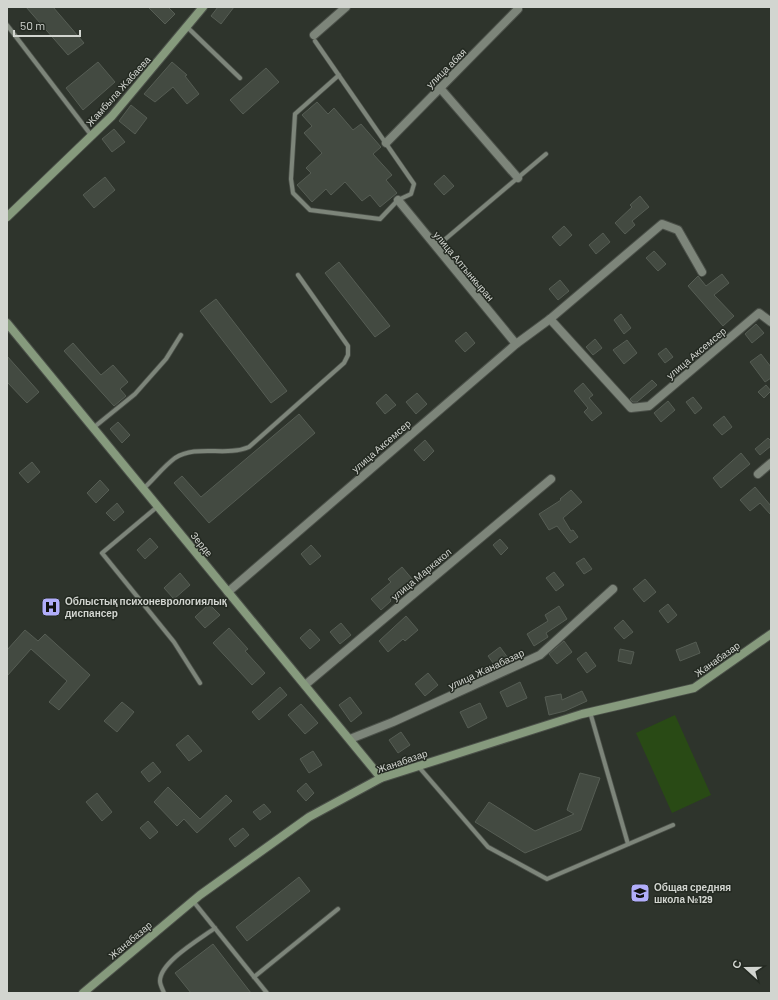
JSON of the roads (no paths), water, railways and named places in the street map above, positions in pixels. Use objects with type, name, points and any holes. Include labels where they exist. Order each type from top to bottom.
[{"type":"street","name":"Жамбыла Жабаева","points":[[7,216],[112,116],[203,7]]},
{"type":"street","points":[[315,38],[346,7]]},
{"type":"street","name":"улица абая","points":[[386,143],[518,8]]},
{"type":"street","points":[[440,88],[518,178]]},
{"type":"street","name":"улица Алтынкыран","points":[[398,200],[516,344]]},
{"type":"street","name":"улица Аксемсер","points":[[228,592],[516,344],[550,319],[662,224],[678,230],[702,272]]},
{"type":"street","name":"улица Аксемсер","points":[[550,319],[631,408],[649,406],[759,313],[771,322]]},
{"type":"street","name":"Зерде","points":[[7,323],[381,778]]},
{"type":"street","points":[[758,474],[771,463]]},
{"type":"street","name":"улица Маркакол","points":[[305,685],[550,479]]},
{"type":"street","name":"улица Жанабазар","points":[[350,739],[393,722],[540,655],[613,589]]},
{"type":"street","name":"Жанабазар","points":[[83,993],[193,901],[309,817],[381,778],[590,712],[694,688],[771,634]]},
{"type":"lane","points":[[7,25],[92,136]]},
{"type":"lane","points":[[187,28],[240,78]]},
{"type":"lane","points":[[315,38],[414,184],[411,194],[398,200],[380,219],[310,210],[293,193],[291,178],[295,114],[339,75]]},
{"type":"lane","points":[[436,247],[546,154]]},
{"type":"lane","points":[[143,489],[176,458],[189,454],[241,451],[249,447],[344,363],[348,355],[348,346],[298,275]]},
{"type":"lane","points":[[93,428],[135,394],[166,359],[181,335]]},
{"type":"lane","points":[[158,506],[102,553],[174,642],[200,683]]},
{"type":"lane","points":[[590,712],[628,844]]},
{"type":"lane","points":[[418,766],[488,847],[547,879],[673,825]]},
{"type":"lane","points":[[193,901],[267,993]]},
{"type":"lane","points":[[254,977],[338,909]]},
{"type":"lane","points":[[164,993],[160,981],[163,971],[169,962],[215,928]]},
{"type":"place","name":"Облыстық психоневрологиялық диспансер","points":[[51,607]]},
{"type":"place","name":"Общая средняя школа №129","points":[[640,893]]}]
